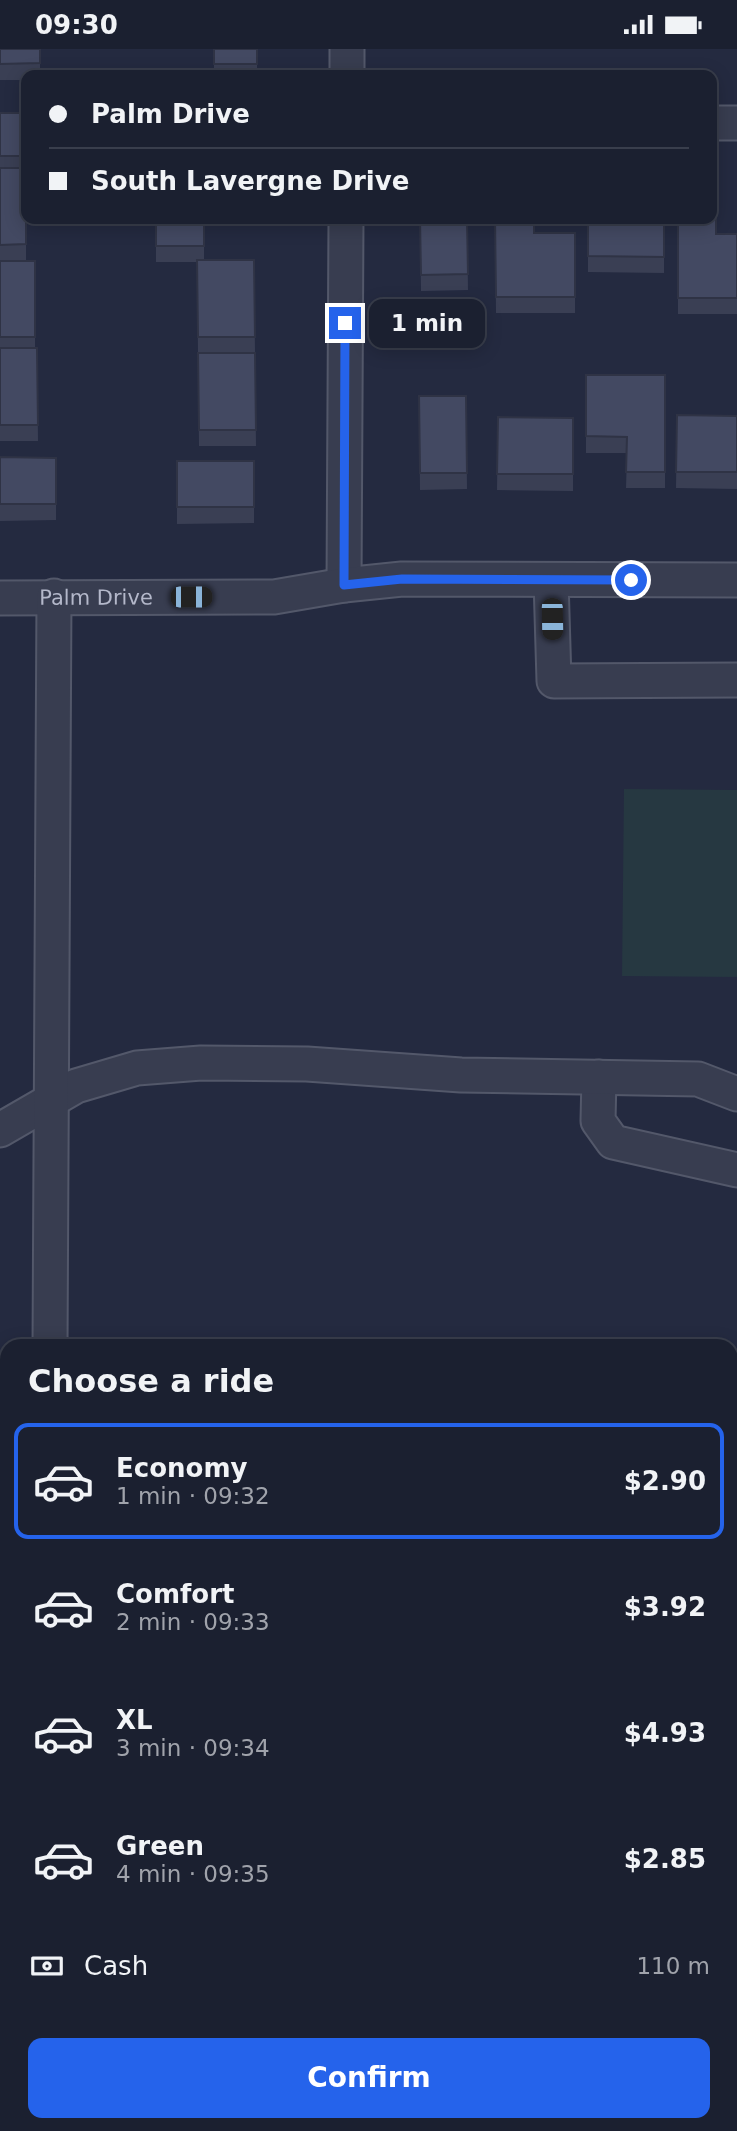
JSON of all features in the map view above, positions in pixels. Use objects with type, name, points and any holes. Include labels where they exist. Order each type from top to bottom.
[{"type":"street","points":[[347,49],[347,70]]},
{"type":"street","points":[[717,123],[737,123]]},
{"type":"street","points":[[344,585],[346,224]]},
{"type":"street","name":"Palm Drive","points":[[0,598],[274,597],[344,585],[402,579],[737,580]]},
{"type":"street","points":[[551,580],[554,681],[737,680]]},
{"type":"street","points":[[50,1339],[54,596]]},
{"type":"street","points":[[0,1130],[76,1086],[137,1068],[201,1063],[307,1064],[460,1075],[698,1079],[737,1094]]},
{"type":"street","points":[[599,1076],[598,1121],[613,1142],[737,1170]]},
{"type":"shaded area","points":[[624,789],[737,790],[737,977],[622,976]]},
{"type":"building","points":[[0,49],[40,49],[40,63],[0,64]]},
{"type":"building","points":[[214,49],[257,49],[257,64],[214,64]]},
{"type":"building","points":[[0,113],[21,113],[21,156],[0,156]]},
{"type":"building","points":[[0,168],[21,168],[21,224],[26,224],[26,244],[0,245]]},
{"type":"building","points":[[156,224],[204,224],[204,246],[156,246]]},
{"type":"building","points":[[420,224],[467,224],[468,274],[421,275]]},
{"type":"building","points":[[495,224],[534,224],[534,233],[575,233],[575,297],[496,297]]},
{"type":"building","points":[[588,224],[664,224],[664,257],[588,256]]},
{"type":"building","points":[[678,224],[716,224],[716,234],[737,234],[737,298],[678,298]]},
{"type":"building","points":[[197,260],[254,260],[255,337],[198,337]]},
{"type":"building","points":[[0,261],[35,261],[35,337],[0,337]]},
{"type":"building","points":[[0,348],[37,348],[38,425],[0,425]]},
{"type":"building","points":[[198,353],[255,353],[256,430],[199,430]]},
{"type":"building","points":[[586,375],[665,375],[665,472],[626,472],[627,437],[586,436]]},
{"type":"building","points":[[419,396],[466,396],[467,473],[420,473]]},
{"type":"building","points":[[677,415],[737,416],[737,472],[676,472]]},
{"type":"building","points":[[498,417],[573,418],[573,474],[497,474]]},
{"type":"building","points":[[0,457],[56,458],[56,504],[0,504]]},
{"type":"building","points":[[177,461],[254,461],[254,507],[177,507]]},
{"type":"route","points":[[345,323],[344,585],[402,579],[631,580]]}]
